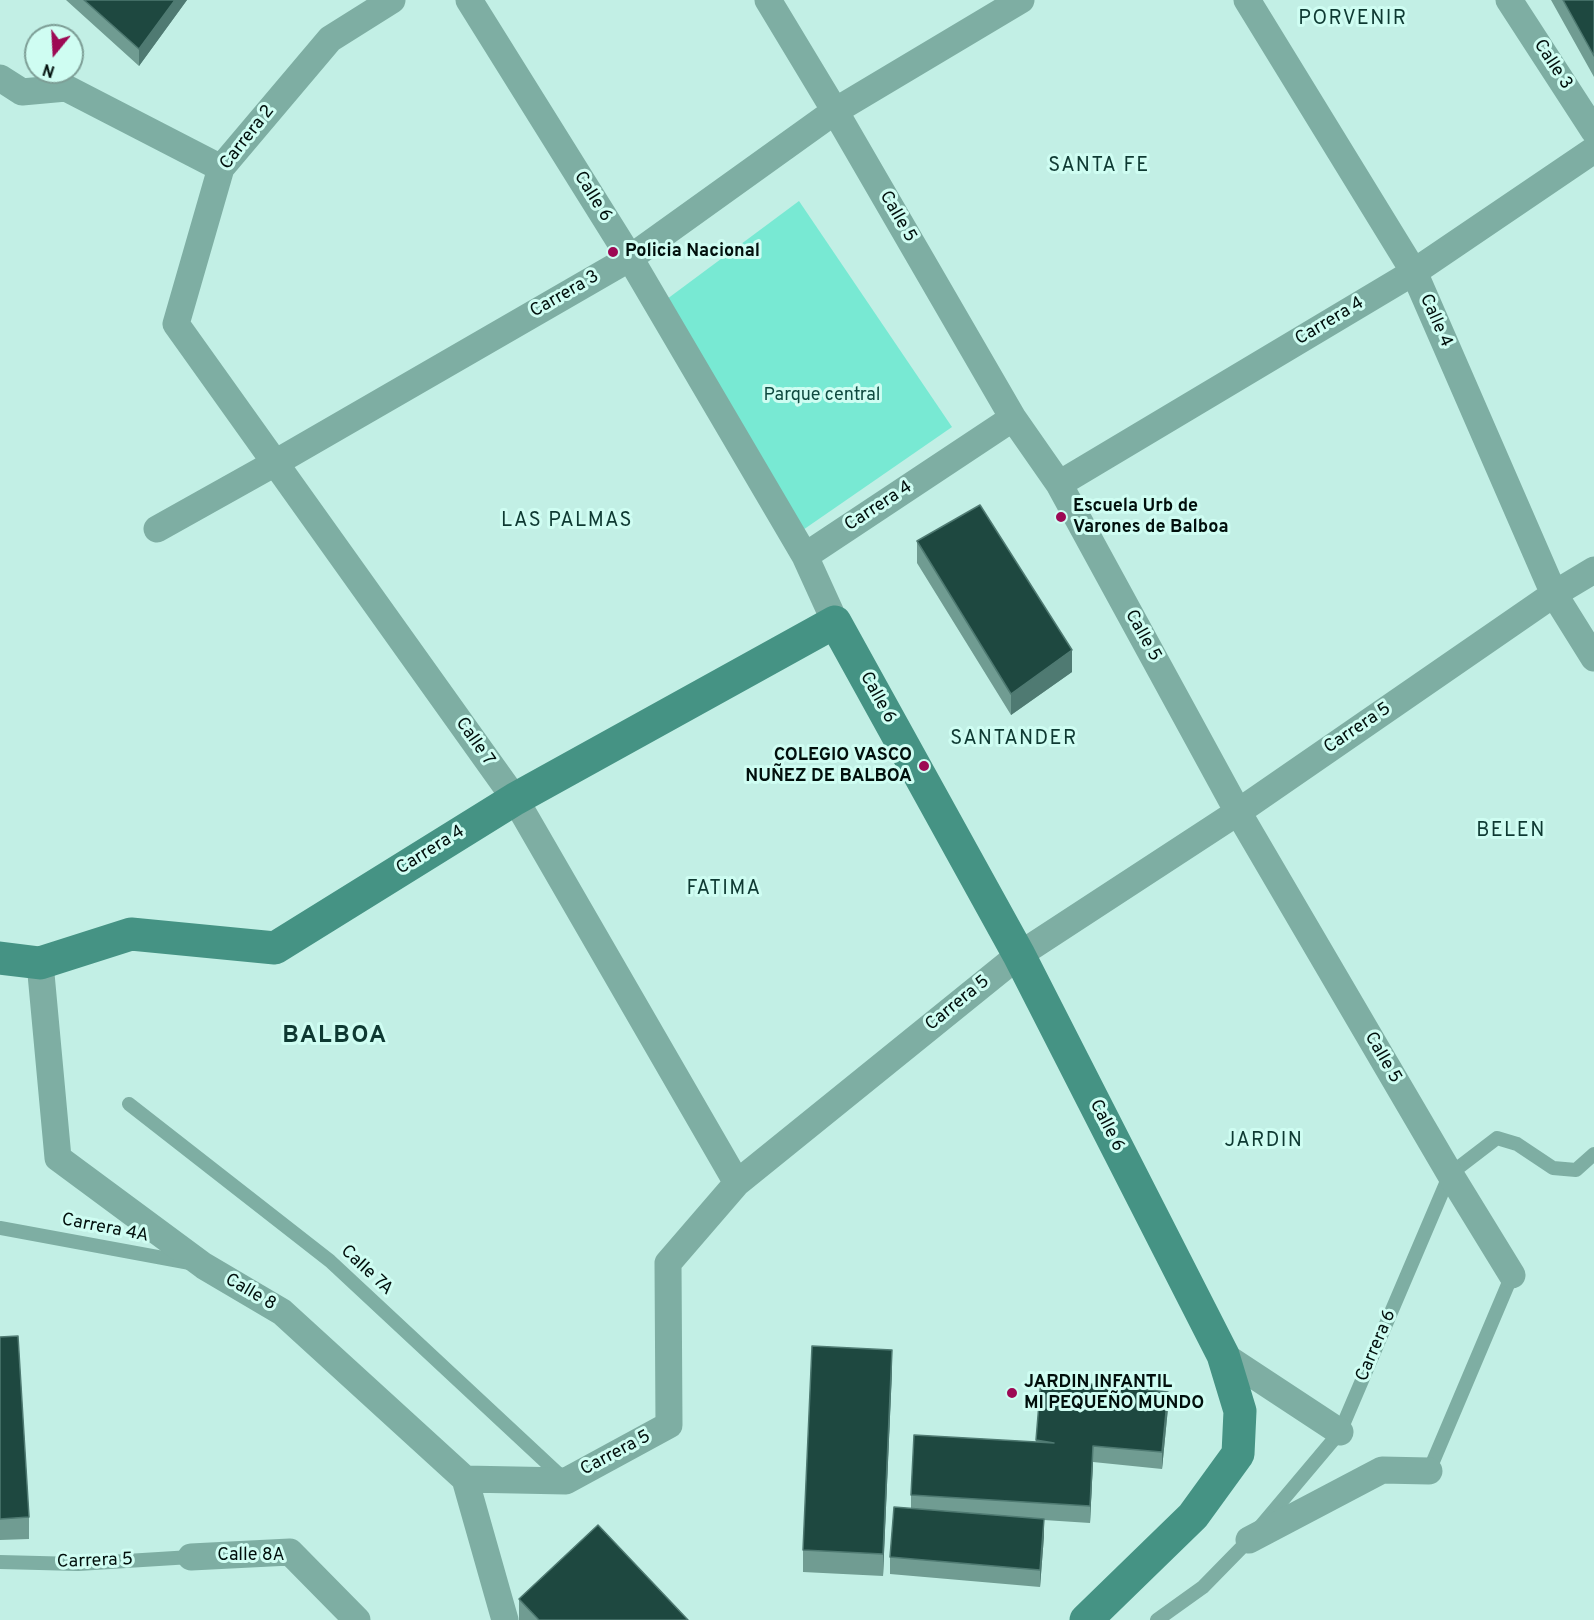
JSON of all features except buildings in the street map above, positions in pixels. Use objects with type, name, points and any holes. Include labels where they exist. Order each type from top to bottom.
[{"type":"street","name":"Carrera 2","points":[[176,324],[221,168],[330,39],[392,0]]},
{"type":"street","name":"Calle 6","points":[[469,0],[630,258],[805,556],[835,622],[1019,955],[1223,1354],[1240,1411],[1238,1454],[1193,1516],[1086,1620]]},
{"type":"street","name":"Calle 5","points":[[768,0],[1013,418],[1059,484],[1238,812],[1450,1174],[1512,1275]]},
{"type":"street","name":"Carrera 3","points":[[157,529],[630,258],[835,111],[1021,0]]},
{"type":"street","name":"Calle 4","points":[[1247,0],[1414,272],[1554,594],[1594,658]]},
{"type":"street","name":"Calle 3","points":[[1509,0],[1594,131]]},
{"type":"street","points":[[0,78],[22,92],[66,88],[221,168]]},
{"type":"street","name":"Carrera 4","points":[[1059,484],[1414,272],[1594,150]]},
{"type":"street","name":"Calle 7","points":[[176,324],[515,799],[736,1183]]},
{"type":"street","name":"Carrera 4","points":[[805,556],[1013,418]]},
{"type":"street","name":"Carrera 5","points":[[465,1479],[566,1481],[669,1425],[668,1263],[736,1183],[1019,955],[1238,812],[1554,594],[1594,570]]},
{"type":"street","name":"Carrera 4","points":[[0,958],[40,963],[131,934],[276,948],[515,799],[835,622]]},
{"type":"street","name":"Calle 8","points":[[40,963],[58,1158],[204,1266],[282,1312],[465,1479]]},
{"type":"street","points":[[1223,1354],[1340,1432]]},
{"type":"street","points":[[1249,1540],[1382,1470],[1429,1471]]},
{"type":"street","points":[[465,1479],[505,1620]]},
{"type":"street","name":"Calle 8A","points":[[191,1557],[290,1552],[357,1620]]},
{"type":"lane","name":"Calle 7A","points":[[129,1104],[330,1262],[566,1481]]},
{"type":"lane","name":"Carrera 6","points":[[1157,1620],[1203,1587],[1249,1540],[1340,1432],[1450,1174],[1497,1138],[1517,1144],[1553,1168],[1576,1170],[1594,1154]]},
{"type":"lane","name":"Carrera 4A","points":[[0,1228],[204,1266]]},
{"type":"lane","points":[[1429,1471],[1512,1275]]},
{"type":"lane","name":"Carrera 5","points":[[0,1562],[78,1564],[191,1557]]},
{"type":"green space","name":"Parque central","points":[[799,201],[952,427],[800,532],[659,305]]},
{"type":"place","name":"Policia Nacional","points":[[613,252]]},
{"type":"place","name":"Escuela Urb de Varones de Balboa","points":[[1061,517]]},
{"type":"place","name":"COLEGIO VASCO NUÑEZ DE BALBOA","points":[[924,766]]},
{"type":"place","name":"JARDIN INFANTIL MI PEQUEÑO MUNDO","points":[[1012,1393]]},
{"type":"district","name":"PORVENIR","points":[[1353,20]]},
{"type":"district","name":"SANTA FE","points":[[1099,167]]},
{"type":"district","name":"LAS PALMAS","points":[[567,522]]},
{"type":"district","name":"SANTANDER","points":[[1014,740]]},
{"type":"district","name":"BELEN","points":[[1511,832]]},
{"type":"district","name":"FATIMA","points":[[724,890]]},
{"type":"district","name":"BALBOA","points":[[335,1037]]},
{"type":"district","name":"JARDIN","points":[[1264,1142]]}]
